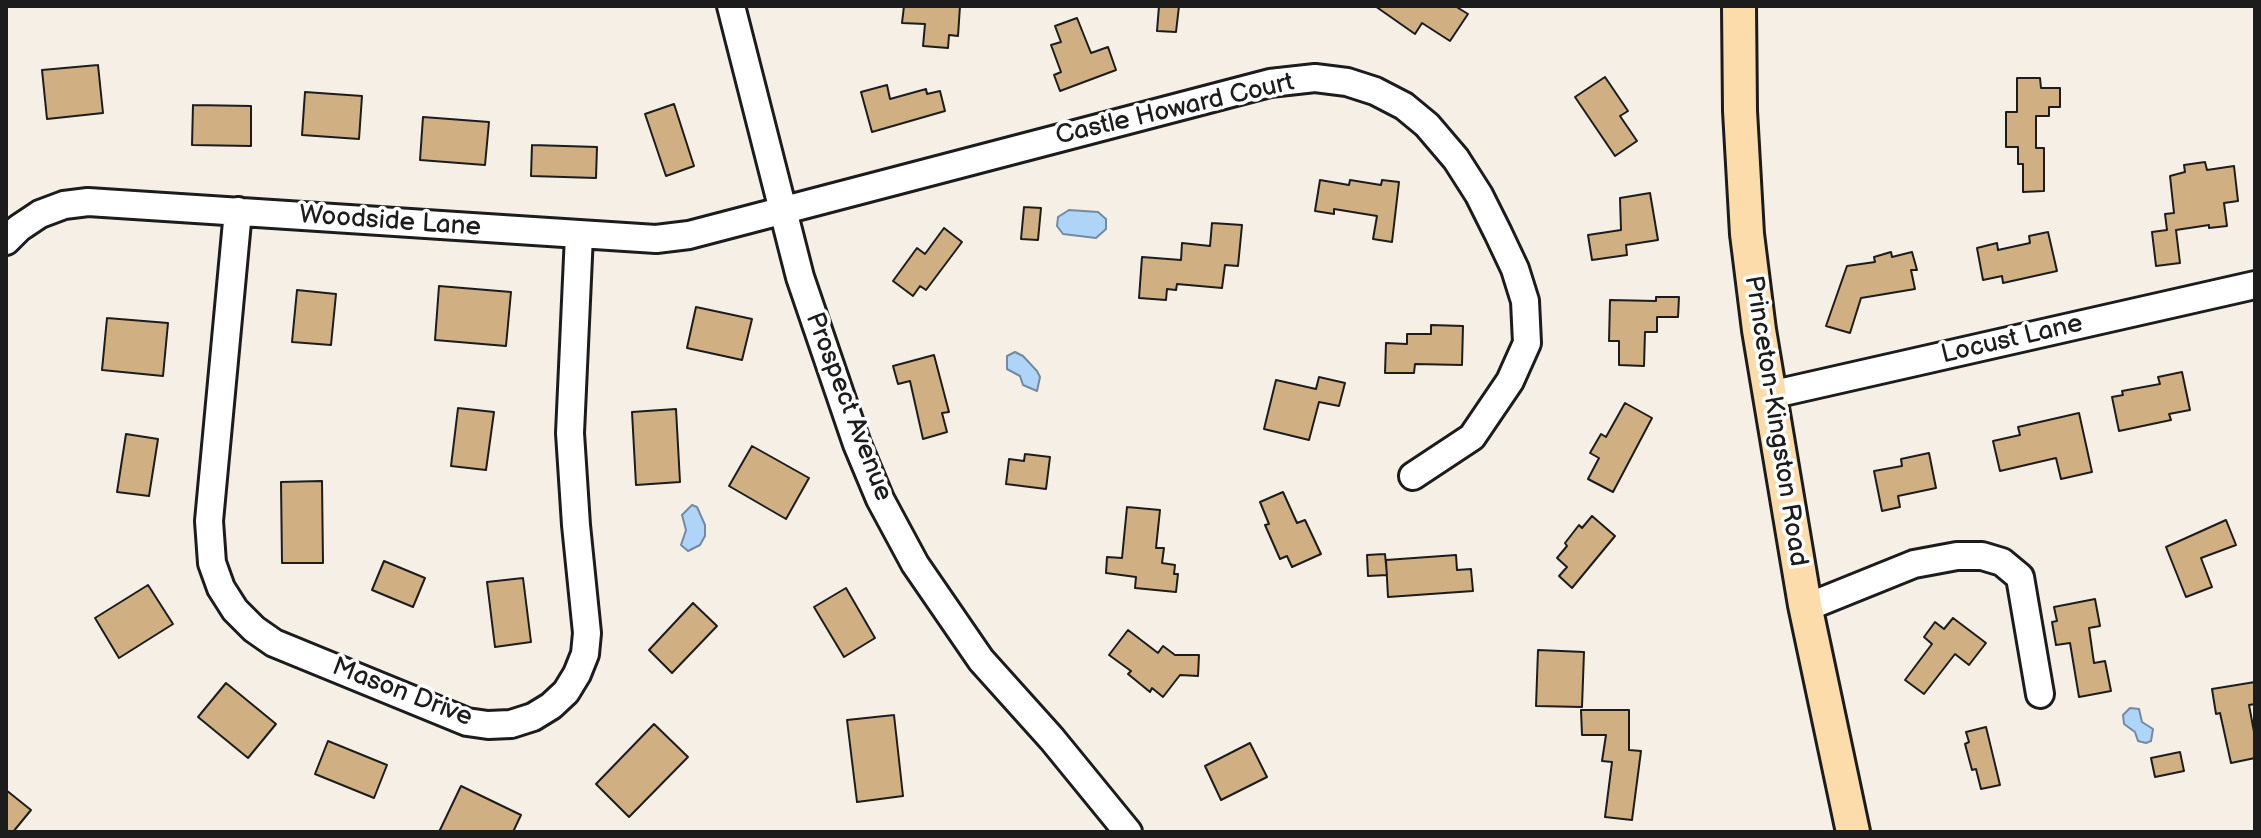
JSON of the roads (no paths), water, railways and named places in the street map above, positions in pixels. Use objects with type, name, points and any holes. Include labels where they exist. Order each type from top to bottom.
[{"type":"main road","name":"Princeton-Kingston Road","points":[[1739,6],[1740,111],[1747,234],[1805,608],[1853,832]]},
{"type":"street","name":"Prospect Avenue","points":[[731,6],[800,277],[857,444],[880,499],[915,564],[981,660],[1052,739],[1128,832]]},
{"type":"street","name":"Castle Howard Court","points":[[782,208],[1270,83],[1315,78],[1347,82],[1375,91],[1404,106],[1427,125],[1456,159],[1498,233],[1515,269],[1525,301],[1527,343],[1510,381],[1472,437],[1413,476]]},
{"type":"street","name":"Woodside Lane","points":[[6,241],[40,214],[64,205],[88,202],[656,239],[689,235],[782,208]]},
{"type":"street","name":"Mason Drive","points":[[238,211],[209,521],[212,563],[221,588],[235,610],[274,643],[467,722],[488,725],[511,724],[533,717],[551,706],[566,692],[585,654],[587,633],[570,433],[579,235]]},
{"type":"street","name":"Locust Lane","points":[[1770,395],[2255,285]]},
{"type":"street","points":[[1805,608],[1914,564],[1957,556],[1982,556],[2002,562],[2020,577],[2040,694]]},
{"type":"water","points":[[1069,210],[1098,212],[1106,219],[1106,229],[1096,238],[1063,234],[1057,226],[1058,217]]},
{"type":"water","points":[[1015,352],[1037,371],[1040,377],[1037,391],[1023,385],[1020,376],[1007,369],[1007,356]]},
{"type":"water","points":[[692,505],[697,507],[705,525],[705,536],[700,545],[688,551],[681,545],[686,530],[682,515]]},
{"type":"water","points":[[2130,708],[2139,709],[2142,722],[2153,729],[2151,741],[2138,741],[2135,732],[2124,724],[2123,715]]}]
